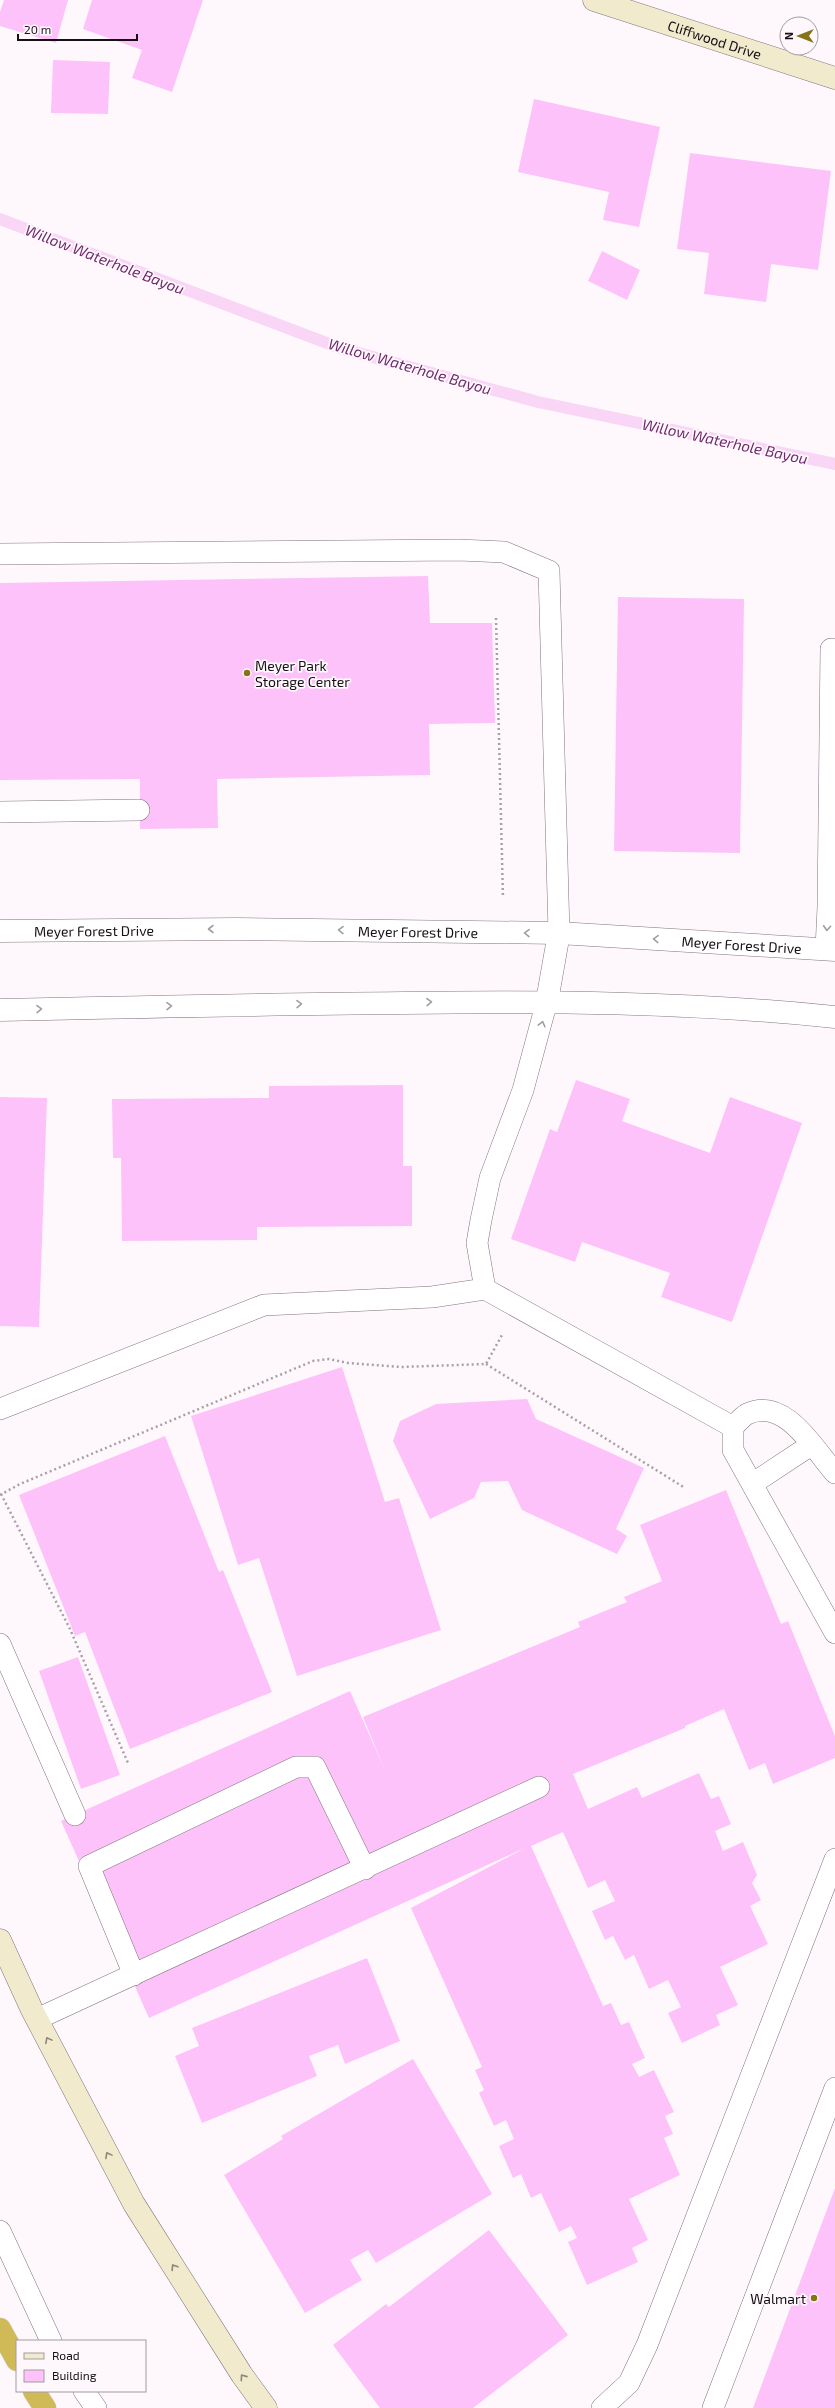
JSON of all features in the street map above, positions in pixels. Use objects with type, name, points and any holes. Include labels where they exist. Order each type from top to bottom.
[{"type":"highway","points":[[0,2329],[16,2358]]},
{"type":"highway","points":[[35,2392],[46,2408]]},
{"type":"main road","name":"Cliffwood Drive","points":[[594,0],[835,78]]},
{"type":"main road","points":[[0,1940],[37,2019],[134,2204],[242,2375],[266,2408]]},
{"type":"street","name":"Meyer Forest Drive","points":[[0,931],[237,929],[558,933],[830,950]]},
{"type":"street","points":[[547,1001],[558,933]]},
{"type":"street","points":[[0,1010],[248,1004],[547,1001],[650,1004],[835,1017]]},
{"type":"lane","points":[[0,554],[459,550],[504,552],[549,571],[558,933]]},
{"type":"lane","points":[[830,950],[828,907],[831,649],[835,650]]},
{"type":"lane","points":[[0,812],[139,810]]},
{"type":"lane","points":[[485,1289],[477,1243],[490,1178],[523,1090],[536,1047],[547,1001]]},
{"type":"lane","points":[[0,1409],[264,1305],[432,1297],[485,1289],[733,1427]]},
{"type":"lane","points":[[835,1473],[792,1422],[777,1412],[760,1410],[746,1414],[733,1427],[733,1450],[835,1633]]},
{"type":"lane","points":[[752,1484],[811,1444]]},
{"type":"lane","points":[[0,1644],[76,1815]]},
{"type":"lane","points":[[134,1976],[89,1866],[296,1767],[315,1767],[365,1869]]},
{"type":"lane","points":[[37,2019],[134,1976],[539,1787]]},
{"type":"lane","points":[[602,2408],[629,2384],[647,2345],[835,1859]]},
{"type":"lane","points":[[714,2408],[835,2088]]},
{"type":"lane","points":[[0,2231],[51,2340]]},
{"type":"lane","points":[[85,2392],[96,2408]]},
{"type":"path","points":[[496,618],[503,898]]},
{"type":"path","points":[[486,1364],[517,1307]]},
{"type":"path","points":[[128,1763],[70,1629],[0,1494],[42,1474],[313,1361],[329,1359],[348,1363],[401,1367],[486,1364],[685,1488]]},
{"type":"building","points":[[4,0],[68,0],[56,43],[0,26],[0,12]]},
{"type":"building","points":[[92,0],[203,0],[172,92],[132,78],[142,50],[83,29]]},
{"type":"building","points":[[53,60],[110,62],[108,114],[51,113]]},
{"type":"building","points":[[534,99],[660,127],[639,227],[603,220],[609,192],[518,172]]},
{"type":"building","points":[[690,153],[831,171],[818,270],[771,264],[766,302],[704,294],[709,253],[677,249]]},
{"type":"building","points":[[602,251],[640,270],[627,300],[588,281]]},
{"type":"building","name":"Meyer Park Storage Center","points":[[428,576],[430,623],[492,623],[495,723],[429,724],[430,775],[217,779],[218,828],[140,829],[140,779],[0,780],[0,583]]},
{"type":"building","points":[[618,597],[744,599],[740,853],[614,851]]},
{"type":"building","points":[[576,1080],[630,1099],[622,1121],[710,1153],[730,1097],[802,1123],[732,1322],[661,1297],[670,1273],[582,1242],[575,1262],[511,1239],[550,1129],[557,1132]]},
{"type":"building","points":[[403,1085],[403,1166],[412,1166],[412,1226],[257,1227],[257,1240],[122,1241],[121,1158],[113,1158],[112,1099],[269,1098],[269,1086]]},
{"type":"building","points":[[0,1097],[47,1098],[39,1327],[0,1326]]},
{"type":"building","points":[[342,1367],[385,1502],[399,1498],[441,1630],[297,1676],[259,1558],[238,1565],[191,1416]]},
{"type":"building","points":[[527,1399],[536,1419],[644,1468],[616,1529],[627,1536],[617,1554],[522,1510],[508,1481],[481,1482],[474,1498],[430,1519],[393,1441],[400,1421],[436,1404]]},
{"type":"building","points":[[165,1436],[219,1572],[223,1570],[272,1692],[130,1749],[85,1632],[75,1636],[19,1495]]},
{"type":"building","points":[[726,1490],[781,1624],[788,1621],[835,1736],[835,1758],[773,1784],[765,1763],[749,1770],[724,1709],[685,1726],[685,1728],[573,1774],[588,1809],[637,1787],[642,1798],[699,1773],[711,1799],[719,1796],[731,1824],[715,1831],[723,1851],[743,1842],[757,1875],[752,1883],[761,1900],[750,1906],[768,1944],[720,1967],[738,2005],[716,2015],[720,2025],[682,2043],[668,2013],[681,2007],[668,1980],[649,1989],[634,1955],[625,1960],[613,1936],[605,1940],[592,1911],[615,1901],[605,1880],[588,1888],[563,1832],[531,1846],[603,2006],[611,2003],[621,2025],[629,2022],[645,2058],[632,2064],[639,2077],[654,2070],[674,2112],[665,2116],[673,2134],[664,2138],[680,2175],[629,2199],[648,2240],[632,2248],[638,2262],[587,2285],[568,2242],[577,2238],[571,2226],[559,2232],[541,2193],[531,2198],[521,2174],[513,2178],[499,2146],[514,2139],[506,2120],[494,2126],[479,2093],[484,2090],[475,2070],[482,2067],[411,1908],[525,1848],[149,2018],[61,1821],[350,1691],[384,1768],[363,1717],[580,1627],[578,1622],[627,1602],[624,1597],[662,1581],[640,1525]]},
{"type":"building","points":[[78,1657],[120,1775],[81,1789],[39,1671]]},
{"type":"building","points":[[367,1958],[400,2041],[345,2064],[338,2045],[309,2056],[317,2076],[202,2123],[175,2056],[199,2046],[192,2028]]},
{"type":"building","points":[[413,2059],[492,2194],[376,2263],[368,2250],[350,2260],[362,2280],[305,2313],[224,2175],[283,2139],[281,2136]]},
{"type":"building","name":"Walmart","points":[[835,2188],[835,2408],[753,2408]]},
{"type":"building","points":[[489,2230],[568,2335],[473,2408],[380,2408],[333,2345],[386,2304],[389,2307]]},
{"type":"waterway","name":"Willow Waterhole Bayou","points":[[0,219],[340,348],[538,402],[835,464]]},
{"type":"place","name":"Meyer Park Storage Center","points":[[247,673]]},
{"type":"place","name":"Walmart","points":[[814,2298]]}]
